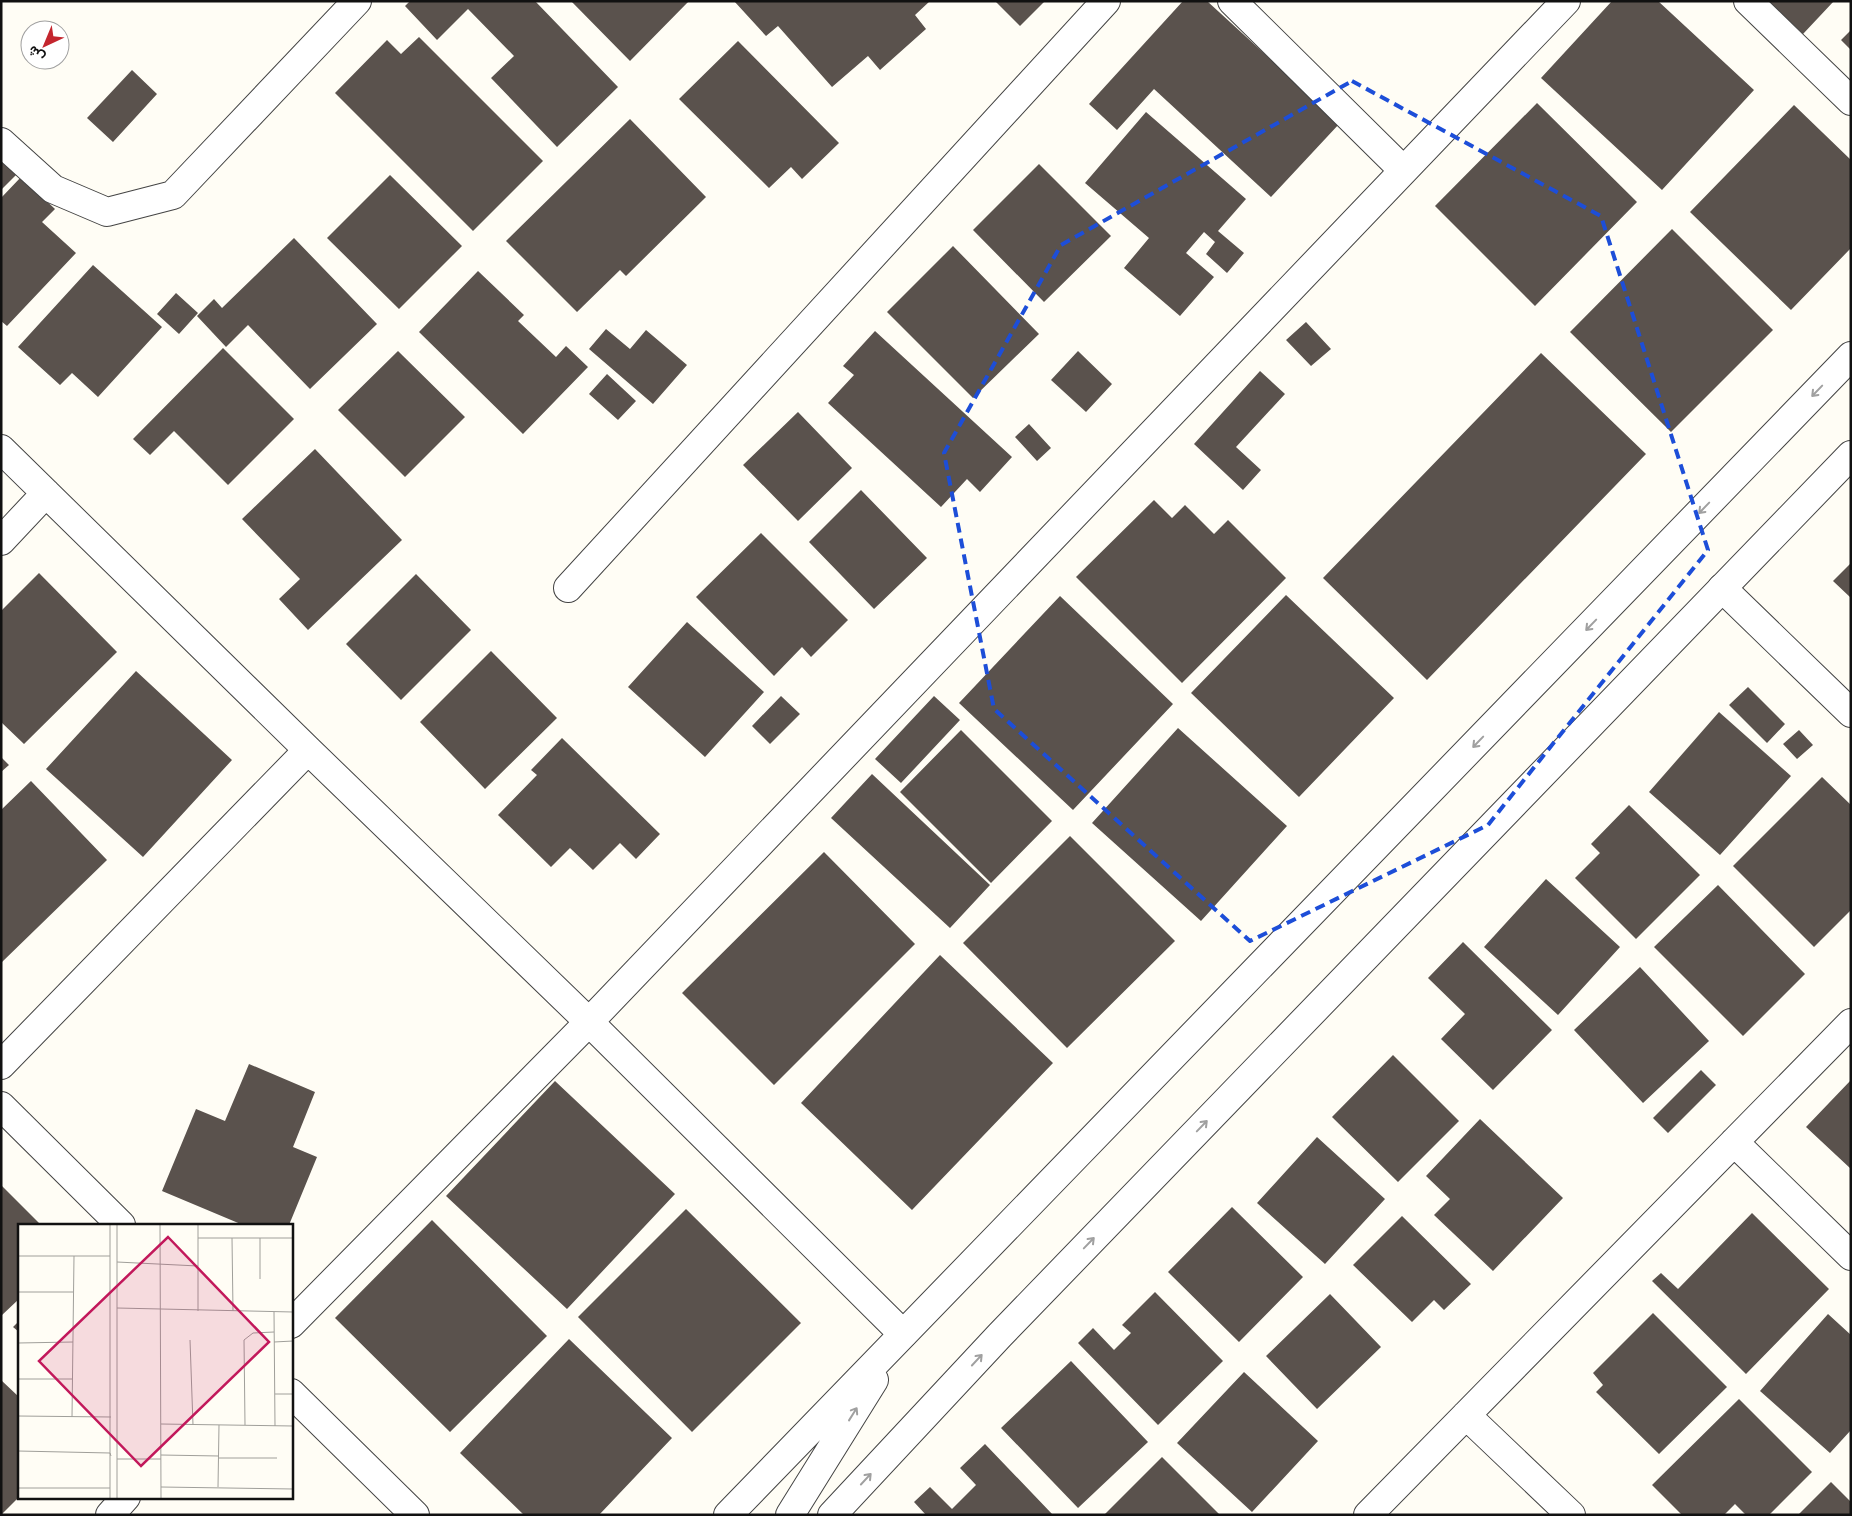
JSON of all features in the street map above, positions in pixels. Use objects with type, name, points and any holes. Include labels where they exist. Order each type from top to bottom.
[{"type":"street","points":[[1,142],[53,189],[108,212],[173,195],[357,1]]},
{"type":"street","points":[[568,588],[1106,1]]},
{"type":"street","points":[[1232,1],[1402,170]]},
{"type":"street","points":[[292,1323],[589,1022],[1402,170],[1566,1]]},
{"type":"street","points":[[1748,1],[1851,101]]},
{"type":"street","points":[[728,1515],[1851,356]]},
{"type":"street","points":[[1,449],[589,1022],[903,1334]]},
{"type":"street","points":[[832,1515],[1000,1335],[1851,455]]},
{"type":"street","points":[[1,541],[46,493]]},
{"type":"street","points":[[1722,588],[1851,713]]},
{"type":"street","points":[[1,1066],[308,750]]},
{"type":"street","points":[[1368,1515],[1851,1023]]},
{"type":"street","points":[[1,1106],[120,1224]]},
{"type":"street","points":[[1734,1142],[1851,1256]]},
{"type":"street","points":[[790,1515],[903,1334]]},
{"type":"street","points":[[292,1394],[415,1515]]},
{"type":"street","points":[[1466,1415],[1571,1515]]},
{"type":"street","points":[[110,1515],[125,1498]]},
{"type":"highlighted area","points":[[1352,81],[1601,216],[1708,550],[1488,825],[1250,941],[994,709],[944,453],[1061,245]]},
{"type":"building","points":[[410,1],[535,1],[618,87],[557,147],[491,78],[514,56],[468,9],[437,40],[405,6]]},
{"type":"building","points":[[571,1],[689,1],[630,61]]},
{"type":"building","points":[[734,1],[930,1],[915,15],[926,29],[880,70],[868,56],[832,87],[778,26],[766,36]]},
{"type":"building","points":[[995,1],[1045,1],[1020,26]]},
{"type":"building","points":[[1183,1],[1207,1],[1340,123],[1271,197],[1154,89],[1117,130],[1089,104]]},
{"type":"building","points":[[1612,1],[1658,1],[1754,90],[1662,190],[1541,78]]},
{"type":"building","points":[[1768,1],[1834,1],[1803,34]]},
{"type":"building","points":[[1851,30],[1851,50],[1841,40]]},
{"type":"building","points":[[419,37],[543,161],[473,231],[335,93],[387,40],[401,54]]},
{"type":"building","points":[[738,41],[839,143],[802,179],[791,167],[769,188],[679,99]]},
{"type":"building","points":[[132,70],[157,94],[113,142],[87,118]]},
{"type":"building","points":[[1537,103],[1637,202],[1535,306],[1435,206]]},
{"type":"building","points":[[1794,105],[1851,160],[1851,248],[1791,310],[1690,212]]},
{"type":"building","points":[[1146,112],[1246,199],[1218,231],[1244,253],[1227,273],[1206,254],[1215,242],[1204,232],[1186,253],[1214,277],[1180,316],[1124,268],[1149,238],[1085,183]]},
{"type":"building","points":[[630,119],[706,197],[626,276],[620,270],[577,312],[506,241]]},
{"type":"building","points":[[1,157],[18,173],[1,190]]},
{"type":"building","points":[[1039,164],[1111,236],[1044,302],[973,230]]},
{"type":"building","points":[[390,175],[462,246],[399,309],[327,238]]},
{"type":"building","points":[[21,177],[55,209],[42,222],[76,253],[7,326],[1,321],[1,198]]},
{"type":"building","points":[[1672,229],[1773,330],[1671,432],[1570,332]]},
{"type":"building","points":[[294,238],[377,324],[310,389],[248,325],[226,347],[197,316],[214,299],[222,308]]},
{"type":"building","points":[[953,246],[1039,334],[973,398],[887,312]]},
{"type":"building","points":[[93,265],[162,327],[98,397],[72,373],[60,385],[18,347]]},
{"type":"building","points":[[478,271],[524,315],[518,321],[556,357],[566,346],[588,367],[523,434],[419,332]]},
{"type":"building","points":[[176,293],[198,313],[179,334],[157,314]]},
{"type":"building","points":[[1306,322],[1331,349],[1311,366],[1286,340]]},
{"type":"building","points":[[606,329],[630,349],[646,330],[687,365],[653,404],[589,349]]},
{"type":"building","points":[[875,331],[1012,457],[980,492],[967,479],[941,507],[828,403],[854,375],[843,366]]},
{"type":"building","points":[[223,348],[294,419],[228,485],[174,431],[150,455],[133,439]]},
{"type":"building","points":[[398,351],[465,417],[405,477],[338,410]]},
{"type":"building","points":[[1078,351],[1112,384],[1086,412],[1051,380]]},
{"type":"building","points":[[1541,353],[1646,454],[1427,680],[1323,578]]},
{"type":"building","points":[[1260,371],[1285,394],[1236,447],[1261,470],[1243,490],[1194,444]]},
{"type":"building","points":[[607,374],[636,401],[618,420],[589,394]]},
{"type":"building","points":[[798,412],[852,468],[798,521],[743,465]]},
{"type":"building","points":[[1029,424],[1051,448],[1037,461],[1015,437]]},
{"type":"building","points":[[315,449],[402,540],[308,630],[279,599],[300,579],[242,519]]},
{"type":"building","points":[[861,490],[927,558],[874,609],[809,542]]},
{"type":"building","points":[[1154,500],[1172,518],[1185,505],[1214,534],[1228,520],[1286,578],[1182,683],[1076,577]]},
{"type":"building","points":[[761,533],[848,620],[811,657],[802,647],[774,676],[696,597]]},
{"type":"building","points":[[1851,563],[1851,598],[1833,581]]},
{"type":"building","points":[[39,573],[117,652],[24,744],[1,722],[1,611]]},
{"type":"building","points":[[416,574],[471,630],[401,700],[346,644]]},
{"type":"building","points":[[1286,595],[1394,698],[1299,797],[1191,693]]},
{"type":"building","points":[[1060,596],[1173,704],[1073,810],[959,703]]},
{"type":"building","points":[[687,622],[764,692],[705,757],[628,687]]},
{"type":"building","points":[[491,651],[557,718],[485,789],[420,722]]},
{"type":"building","points":[[136,671],[232,760],[143,857],[46,769]]},
{"type":"building","points":[[1748,687],[1785,724],[1767,743],[1729,705]]},
{"type":"building","points":[[781,696],[800,714],[770,744],[752,726]]},
{"type":"building","points":[[934,696],[960,720],[901,783],[875,759]]},
{"type":"building","points":[[1719,712],[1791,776],[1720,855],[1649,792]]},
{"type":"building","points":[[1178,728],[1287,826],[1201,921],[1092,823]]},
{"type":"building","points":[[961,730],[1052,821],[991,883],[900,792]]},
{"type":"building","points":[[1799,730],[1813,745],[1797,759],[1783,744]]},
{"type":"building","points":[[562,738],[660,834],[636,859],[620,843],[593,870],[570,848],[551,867],[498,815],[537,775],[531,770]]},
{"type":"building","points":[[1,757],[9,765],[1,772]]},
{"type":"building","points":[[872,774],[990,885],[950,928],[831,818]]},
{"type":"building","points":[[1822,777],[1851,805],[1851,910],[1814,947],[1733,866]]},
{"type":"building","points":[[31,781],[107,860],[1,963],[1,810]]},
{"type":"building","points":[[1629,805],[1700,875],[1636,939],[1575,878],[1600,853],[1591,844]]},
{"type":"building","points":[[1070,836],[1175,941],[1067,1048],[963,943]]},
{"type":"building","points":[[824,852],[915,944],[774,1085],[682,993]]},
{"type":"building","points":[[1546,879],[1620,947],[1558,1015],[1484,947]]},
{"type":"building","points":[[1718,885],[1805,974],[1743,1036],[1654,947]]},
{"type":"building","points":[[1463,942],[1552,1030],[1493,1090],[1441,1039],[1465,1014],[1428,978]]},
{"type":"building","points":[[940,955],[1053,1063],[912,1210],[801,1103]]},
{"type":"building","points":[[1640,967],[1709,1041],[1643,1103],[1574,1030]]},
{"type":"building","points":[[1393,1055],[1459,1121],[1398,1182],[1332,1117]]},
{"type":"building","points":[[249,1064],[315,1092],[293,1147],[317,1157],[289,1224],[241,1224],[162,1191],[196,1109],[225,1121]]},
{"type":"building","points":[[1701,1070],[1716,1085],[1668,1133],[1653,1118]]},
{"type":"building","points":[[1851,1080],[1851,1169],[1806,1127]]},
{"type":"building","points":[[555,1081],[675,1194],[567,1309],[446,1196]]},
{"type":"building","points":[[1480,1119],[1563,1198],[1493,1271],[1434,1215],[1450,1199],[1426,1176]]},
{"type":"building","points":[[1317,1137],[1385,1199],[1325,1264],[1257,1203]]},
{"type":"building","points":[[1,1185],[40,1224],[18,1224],[18,1300],[1,1316]]},
{"type":"building","points":[[1232,1207],[1303,1277],[1239,1342],[1168,1272]]},
{"type":"building","points":[[686,1209],[801,1323],[692,1432],[578,1317]]},
{"type":"building","points":[[1752,1213],[1829,1289],[1746,1374],[1652,1281],[1661,1273],[1678,1289]]},
{"type":"building","points":[[1402,1216],[1471,1284],[1444,1310],[1434,1300],[1412,1322],[1353,1265]]},
{"type":"building","points":[[432,1220],[547,1336],[450,1432],[335,1318]]},
{"type":"building","points":[[1155,1292],[1223,1361],[1158,1425],[1078,1343],[1093,1328],[1114,1350],[1131,1333],[1122,1325]]},
{"type":"building","points":[[1330,1294],[1381,1347],[1317,1409],[1266,1356]]},
{"type":"building","points":[[1653,1313],[1727,1387],[1659,1454],[1596,1392],[1603,1385],[1593,1373]]},
{"type":"building","points":[[1828,1314],[1851,1335],[1851,1430],[1830,1453],[1760,1391]]},
{"type":"building","points":[[18,1322],[18,1331],[13,1327]]},
{"type":"building","points":[[569,1339],[672,1438],[599,1515],[524,1515],[460,1453]]},
{"type":"building","points":[[1071,1361],[1148,1442],[1078,1508],[1001,1428]]},
{"type":"building","points":[[1244,1372],[1318,1441],[1252,1512],[1177,1443]]},
{"type":"building","points":[[1,1380],[18,1396],[18,1498],[1,1515]]},
{"type":"building","points":[[1739,1399],[1812,1472],[1769,1515],[1746,1515],[1735,1504],[1724,1515],[1682,1515],[1652,1485]]},
{"type":"building","points":[[985,1444],[1053,1515],[926,1515],[914,1502],[930,1487],[952,1509],[976,1485],[960,1468]]},
{"type":"building","points":[[1162,1457],[1220,1515],[1104,1515]]},
{"type":"building","points":[[1831,1482],[1851,1502],[1851,1515],[1798,1515]]}]
